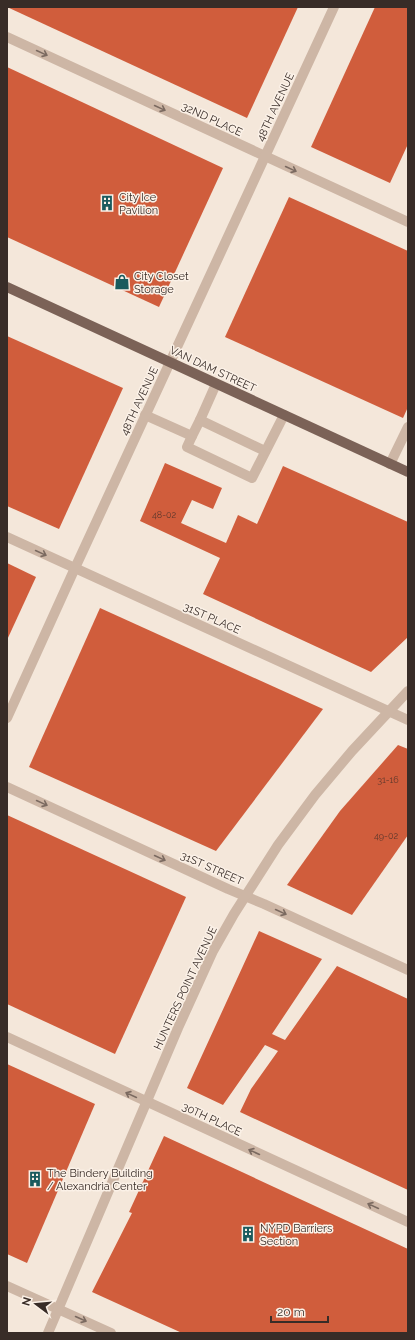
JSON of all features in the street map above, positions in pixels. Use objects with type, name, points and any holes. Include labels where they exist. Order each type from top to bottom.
[{"type":"main road","name":"VAN DAM STREET","points":[[7,287],[408,472]]},
{"type":"street","name":"48TH AVENUE","points":[[7,718],[74,568],[334,7]]},
{"type":"street","name":"32ND PLACE","points":[[7,37],[408,222]]},
{"type":"street","points":[[216,384],[187,447],[252,478],[284,415]]},
{"type":"street","points":[[145,415],[192,436]]},
{"type":"street","points":[[200,420],[265,451]]},
{"type":"street","points":[[390,464],[408,427]]},
{"type":"street","name":"31ST PLACE","points":[[7,537],[408,720]]},
{"type":"street","name":"HUNTERS POINT AVENUE","points":[[48,1333],[146,1102],[201,976],[216,946],[245,896],[278,845],[315,795],[352,751],[408,691]]},
{"type":"street","name":"31ST STREET","points":[[7,787],[408,970]]},
{"type":"street","name":"30TH PLACE","points":[[7,1037],[408,1222]]},
{"type":"street","points":[[7,1286],[111,1333]]},
{"type":"building","points":[[7,7],[298,7],[247,118]]},
{"type":"building","points":[[375,7],[408,7],[408,144],[390,183],[311,147]]},
{"type":"building","name":"City Ice Pavilion","points":[[7,67],[223,168],[159,307],[7,237]]},
{"type":"building","points":[[289,197],[408,251],[408,407],[403,418],[225,337]]},
{"type":"building","points":[[7,336],[123,388],[59,529],[7,506]]},
{"type":"building","points":[[165,463],[222,488],[213,509],[192,500],[181,523],[226,543],[238,515],[257,524],[283,466],[408,522],[408,637],[371,672],[203,594],[220,558],[140,521]]},
{"type":"building","points":[[7,563],[36,577],[7,640]]},
{"type":"building","points":[[100,608],[323,709],[216,851],[29,767]]},
{"type":"building","points":[[398,745],[408,749],[408,835],[352,915],[287,885],[340,811]]},
{"type":"building","points":[[7,815],[186,897],[115,1054],[7,1004]]},
{"type":"building","points":[[259,931],[322,959],[272,1034],[285,1040],[337,966],[408,999],[408,1190],[240,1112],[251,1089],[278,1051],[265,1045],[223,1105],[187,1088]]},
{"type":"building","name":"The Bindery Building / Alexandria Center","points":[[7,1064],[95,1104],[27,1263],[7,1254]]},
{"type":"building","name":"NYPD Barriers Section","points":[[164,1136],[408,1249],[408,1333],[182,1333],[92,1292],[132,1213],[129,1212]]},
{"type":"place","name":"City Ice Pavilion","points":[[107,203]]},
{"type":"place","name":"City Closet Storage","points":[[122,282]]},
{"type":"place","name":"The Bindery Building / Alexandria Center","points":[[35,1179]]},
{"type":"place","name":"NYPD Barriers Section","points":[[248,1234]]}]
